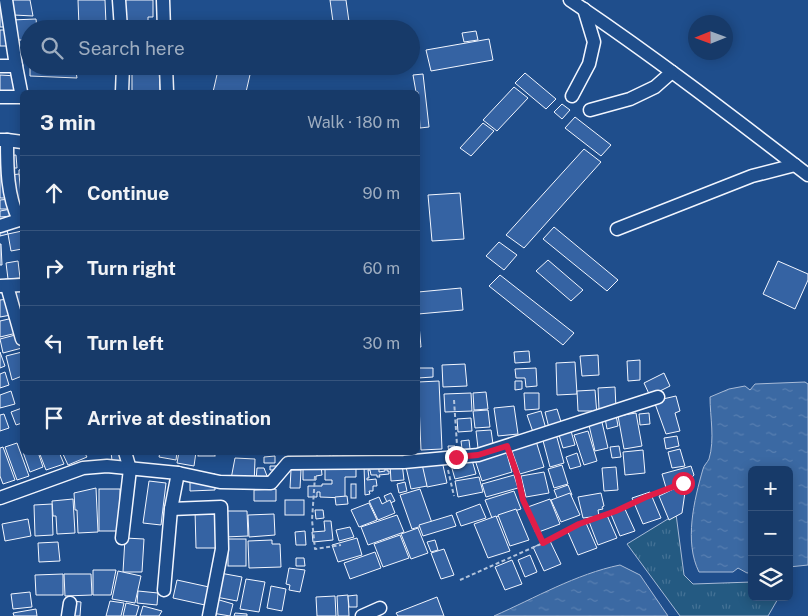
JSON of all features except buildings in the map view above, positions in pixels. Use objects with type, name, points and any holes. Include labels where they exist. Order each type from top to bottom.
[{"type":"street","points":[[6,0],[21,90]]},
{"type":"street","points":[[119,0],[120,20]]},
{"type":"street","points":[[163,0],[164,20]]},
{"type":"street","points":[[570,0],[672,72],[808,175]]},
{"type":"street","points":[[572,96],[589,64],[594,42],[584,9]]},
{"type":"street","points":[[0,66],[16,66]]},
{"type":"street","points":[[590,110],[630,99],[655,87],[672,72]]},
{"type":"street","points":[[122,90],[123,75]]},
{"type":"street","points":[[166,75],[167,90]]},
{"type":"street","points":[[0,97],[20,97]]},
{"type":"street","points":[[20,142],[3,140],[13,207],[20,218]]},
{"type":"street","points":[[617,229],[752,176],[795,165]]},
{"type":"street","points":[[0,226],[20,220]]},
{"type":"street","points":[[20,285],[4,286],[20,332]]},
{"type":"street","points":[[0,498],[83,468],[107,466],[178,473],[220,482],[271,483],[288,464],[404,462],[478,455],[658,398]]},
{"type":"street","points":[[122,538],[130,469],[126,455]]},
{"type":"street","points":[[164,590],[171,509],[178,473]]},
{"type":"street","points":[[171,509],[221,507],[222,549],[209,616]]},
{"type":"street","points":[[362,616],[380,608]]},
{"type":"path","points":[[454,400],[451,458],[454,496]]},
{"type":"path","points":[[507,446],[518,477],[523,500],[543,543]]},
{"type":"path","points":[[315,463],[312,520],[315,549],[341,545]]},
{"type":"path","points":[[460,580],[543,543],[579,524],[683,483]]},
{"type":"green space","points":[[676,514],[684,575],[693,584],[748,582],[748,601],[777,601],[768,616],[680,616],[627,544]]},
{"type":"water","points":[[805,382],[808,384],[808,565],[793,567],[793,466],[748,466],[748,573],[738,568],[733,572],[699,572],[694,560],[691,534],[694,507],[703,468],[709,459],[711,451],[710,397],[729,389],[745,386],[750,390],[755,384]]},
{"type":"water","points":[[620,565],[640,575],[668,616],[494,616],[572,580]]},
{"type":"route","points":[[456,457],[478,455],[507,446],[518,477],[523,500],[543,543],[579,524],[683,483]]}]
